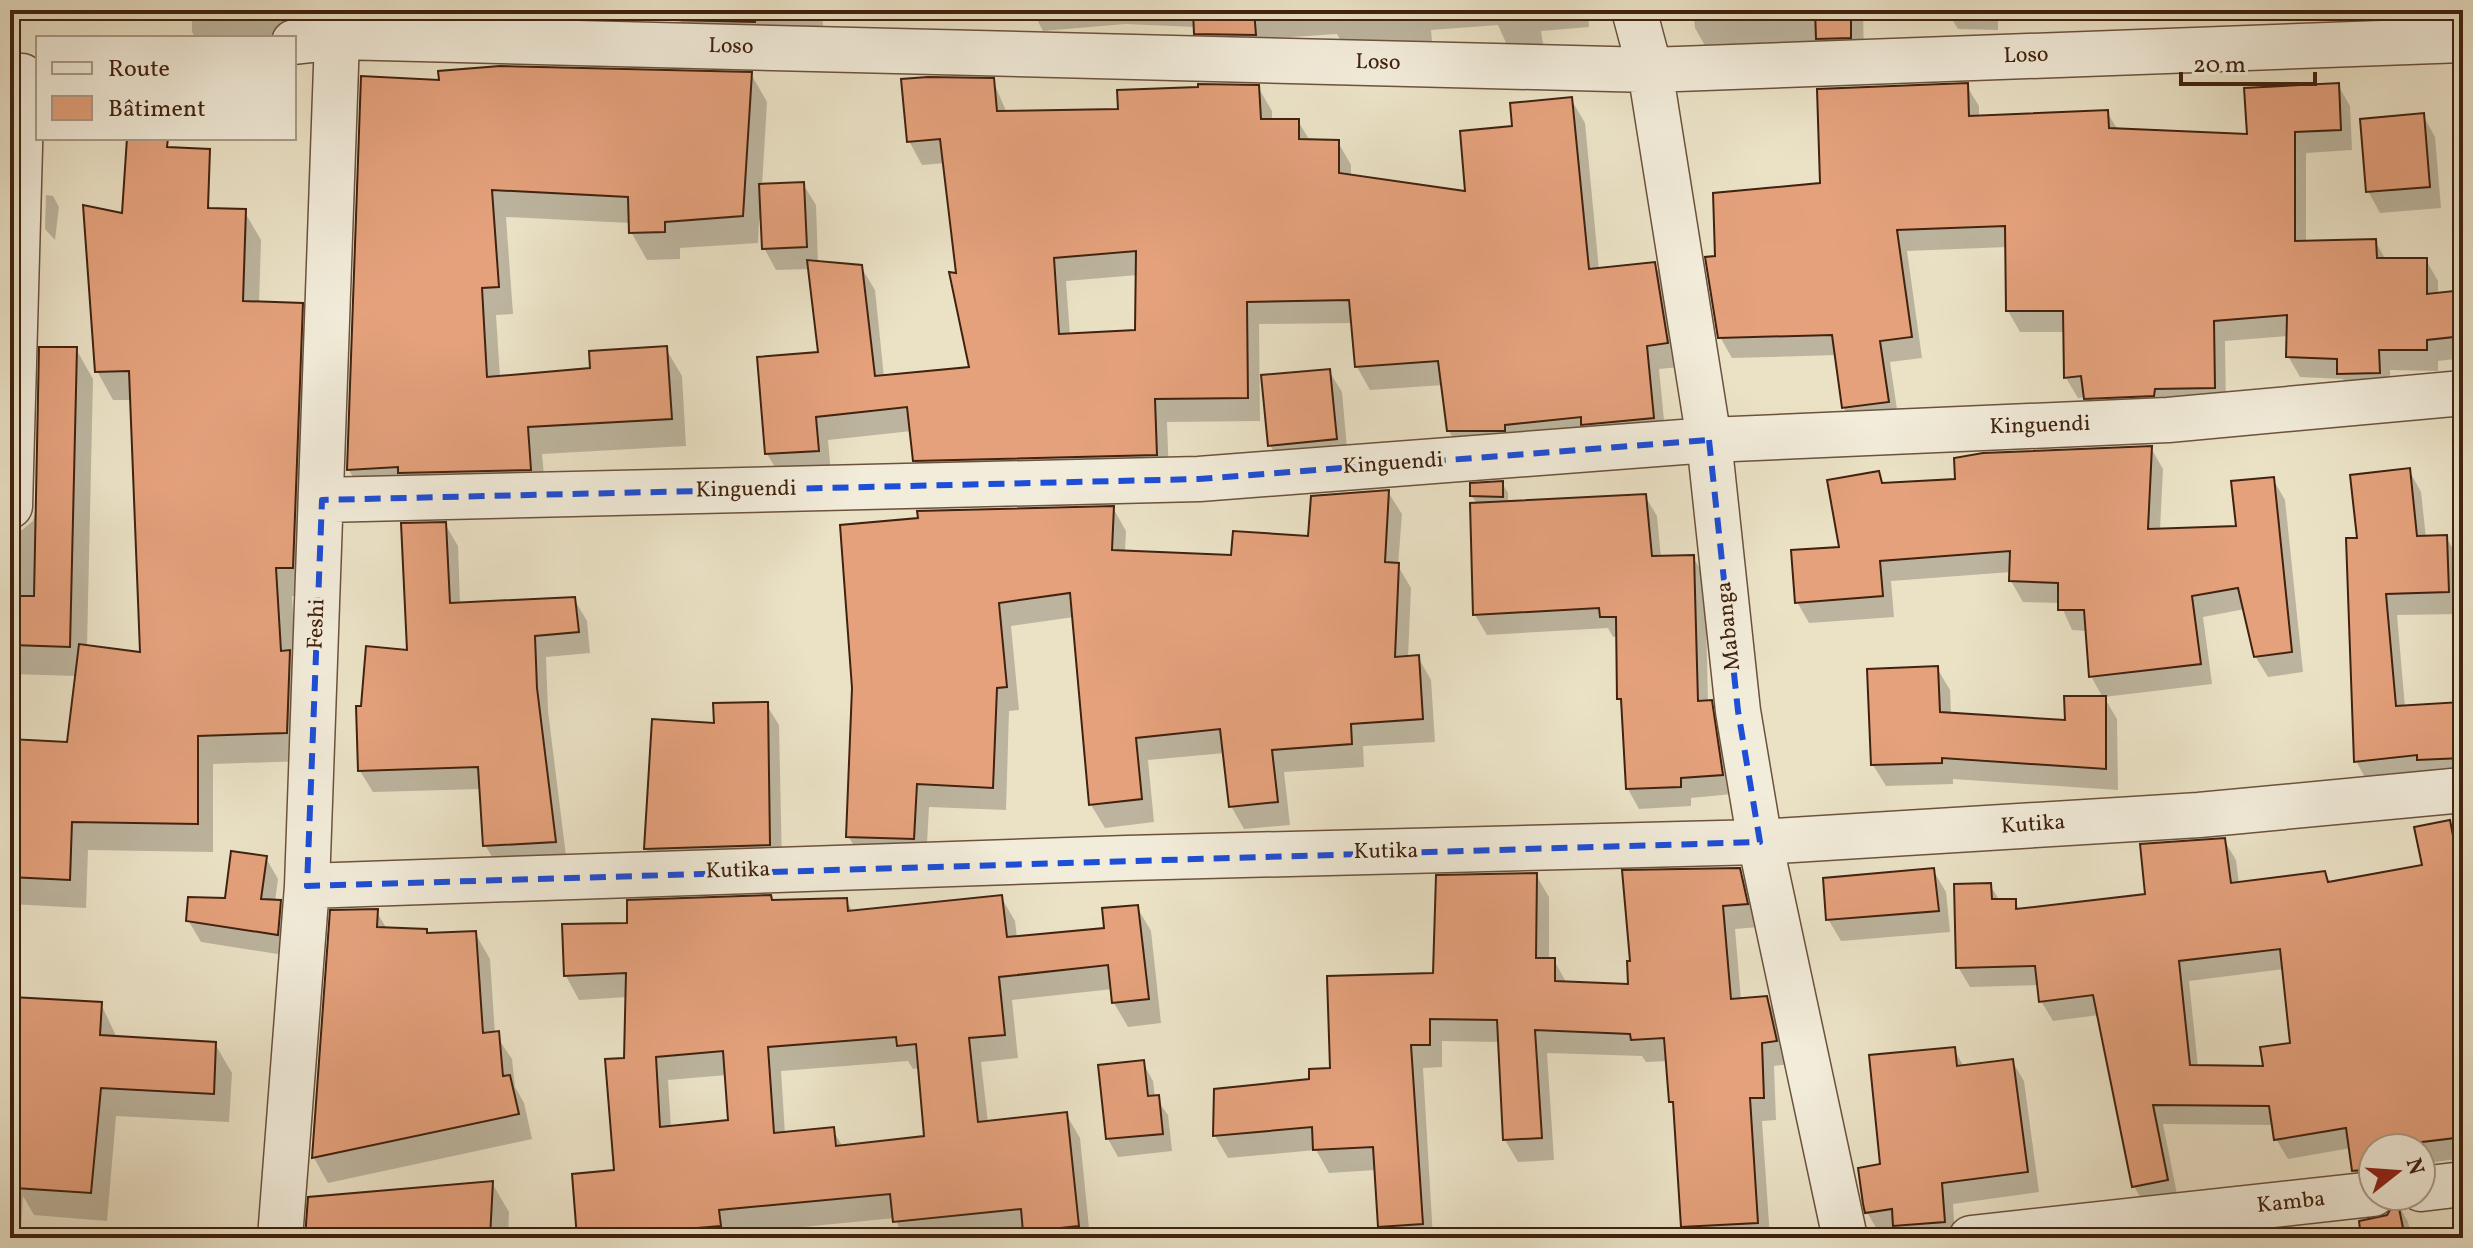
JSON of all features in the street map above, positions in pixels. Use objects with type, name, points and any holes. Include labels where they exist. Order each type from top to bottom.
[{"type":"street","name":"Mabanga","points":[[1634,10],[1650,70],[1709,440],[1738,711],[1760,842],[1845,1238]]},
{"type":"street","name":"Loso","points":[[296,41],[339,23],[1650,70],[2463,40]]},
{"type":"street","name":"Feshi","points":[[280,1238],[307,886],[339,23]]},
{"type":"street","points":[[10,506],[23,75]]},
{"type":"street","name":"Kinguendi","points":[[322,500],[1199,479],[1709,440],[2168,420],[2463,393]]},
{"type":"street","name":"Kutika","points":[[307,886],[1127,858],[1760,842],[2199,815],[2463,790]]},
{"type":"street","points":[[2437,1187],[2463,1184]]},
{"type":"street","name":"Kamba","points":[[1971,1238],[2357,1196]]},
{"type":"highlighted area","points":[[1709,440],[1738,711],[1760,842],[307,886],[322,500],[1199,479]]},
{"type":"building","points":[[673,10],[756,10],[755,22],[673,20]]},
{"type":"building","points":[[1193,10],[1254,10],[1256,35],[1194,34]]},
{"type":"building","points":[[1815,10],[1851,10],[1851,38],[1816,39]]},
{"type":"building","points":[[500,66],[752,72],[743,216],[665,222],[665,232],[629,233],[628,197],[492,190],[499,287],[482,288],[487,377],[590,368],[589,351],[667,346],[672,419],[528,427],[531,470],[398,473],[398,467],[347,470],[361,76],[439,80],[438,71]]},
{"type":"building","points":[[994,78],[997,111],[1118,109],[1117,90],[1198,87],[1198,84],[1259,85],[1261,119],[1299,119],[1299,139],[1339,140],[1339,173],[1465,191],[1460,131],[1512,126],[1510,103],[1572,97],[1589,269],[1655,262],[1668,343],[1647,346],[1654,418],[1581,425],[1581,417],[1505,425],[1505,431],[1447,431],[1438,361],[1355,367],[1349,300],[1247,302],[1248,398],[1155,399],[1157,455],[913,461],[907,407],[816,417],[819,451],[765,454],[757,357],[818,352],[807,260],[862,265],[875,376],[969,367],[949,272],[956,273],[940,139],[907,142],[901,79]],"holes":[[[1136,251],[1135,330],[1059,334],[1054,258]]]},
{"type":"building","points":[[1968,83],[1969,116],[2108,110],[2109,128],[2247,134],[2244,88],[2339,83],[2341,130],[2295,132],[2295,241],[2376,239],[2377,258],[2427,258],[2427,294],[2463,290],[2463,336],[2427,340],[2427,350],[2379,350],[2380,373],[2337,374],[2337,359],[2286,357],[2287,315],[2214,321],[2215,388],[2155,389],[2154,396],[2084,399],[2081,376],[2064,378],[2063,311],[2006,311],[2005,226],[1897,230],[1912,337],[1880,341],[1889,402],[1842,408],[1832,335],[1718,338],[1705,257],[1715,256],[1713,193],[1820,183],[1817,89]]},
{"type":"building","points":[[2424,113],[2430,187],[2366,192],[2360,119]]},
{"type":"building","points":[[127,140],[168,140],[167,147],[210,149],[208,208],[246,209],[243,301],[303,303],[293,568],[276,568],[281,651],[290,650],[287,733],[198,736],[198,824],[72,822],[70,880],[10,877],[10,739],[67,742],[79,644],[140,652],[129,371],[95,372],[83,205],[122,213]]},
{"type":"building","points":[[804,182],[807,247],[762,249],[759,184]]},
{"type":"building","points":[[39,347],[77,347],[70,647],[12,645],[14,596],[34,596]]},
{"type":"building","points":[[1330,369],[1337,439],[1268,446],[1261,375]]},
{"type":"building","points":[[2152,446],[2148,529],[2236,526],[2231,481],[2274,477],[2292,652],[2254,657],[2238,588],[2192,596],[2201,664],[2089,677],[2084,610],[2058,610],[2058,583],[2009,581],[2010,551],[1880,561],[1883,596],[1795,603],[1791,550],[1839,547],[1827,480],[1879,471],[1882,483],[1955,479],[1954,458],[1983,453]]},
{"type":"building","points":[[2410,468],[2417,536],[2447,535],[2449,592],[2386,594],[2396,706],[2461,702],[2463,758],[2417,760],[2417,755],[2354,762],[2346,538],[2357,538],[2350,475]]},
{"type":"building","points":[[1503,481],[1503,497],[1470,496],[1470,483]]},
{"type":"building","points":[[1389,490],[1385,562],[1399,563],[1395,657],[1419,655],[1423,719],[1351,724],[1352,744],[1272,750],[1278,802],[1229,807],[1220,729],[1136,738],[1142,799],[1089,805],[1070,593],[999,603],[1007,687],[997,688],[993,788],[917,784],[914,839],[846,837],[852,688],[840,525],[918,518],[917,511],[1114,506],[1112,550],[1231,555],[1233,531],[1308,536],[1311,496]]},
{"type":"building","points":[[1646,494],[1652,556],[1694,555],[1698,701],[1712,700],[1723,775],[1681,778],[1681,787],[1626,789],[1621,699],[1617,699],[1616,617],[1600,617],[1599,608],[1473,615],[1470,503]]},
{"type":"building","points":[[446,522],[450,603],[575,597],[579,632],[535,636],[537,688],[556,842],[483,846],[478,767],[358,771],[356,706],[361,706],[366,646],[407,650],[401,523]]},
{"type":"building","points":[[1938,666],[1940,712],[2065,720],[2064,696],[2106,696],[2106,769],[1942,758],[1942,763],[1871,765],[1867,669]]},
{"type":"building","points":[[768,702],[770,845],[644,849],[652,719],[714,723],[713,703]]},
{"type":"building","points":[[2450,820],[2463,887],[2463,1137],[2437,1140],[2437,1132],[2357,1132],[2357,1171],[2352,1171],[2346,1128],[2274,1140],[2269,1106],[2153,1105],[2168,1180],[2132,1187],[2093,995],[2039,1002],[2035,966],[1956,968],[1954,884],[1991,883],[1992,899],[2016,899],[2016,909],[2145,894],[2140,844],[2225,838],[2231,883],[2325,871],[2328,882],[2422,865],[2414,827]],"holes":[[[2280,949],[2290,1043],[2260,1047],[2263,1066],[2190,1065],[2179,961]]]},
{"type":"building","points":[[231,851],[267,856],[261,899],[281,900],[278,935],[186,921],[188,897],[225,898]]},
{"type":"building","points":[[1740,868],[1748,904],[1723,906],[1731,999],[1767,996],[1777,1041],[1762,1043],[1764,1098],[1750,1098],[1758,1223],[1681,1227],[1673,1102],[1669,1102],[1664,1038],[1631,1040],[1630,1034],[1535,1030],[1542,1138],[1503,1140],[1497,1020],[1430,1019],[1430,1045],[1411,1045],[1423,1224],[1378,1227],[1373,1147],[1313,1150],[1312,1127],[1213,1136],[1214,1089],[1309,1079],[1309,1069],[1330,1068],[1327,976],[1433,973],[1436,875],[1537,873],[1536,958],[1555,958],[1555,981],[1628,984],[1627,961],[1630,961],[1622,870]]},
{"type":"building","points":[[1934,868],[1939,911],[1826,920],[1823,878]]},
{"type":"building","points":[[771,895],[772,900],[847,898],[848,911],[1002,895],[1007,937],[1104,928],[1102,908],[1138,905],[1149,999],[1112,1003],[1108,965],[999,977],[1005,1035],[969,1038],[978,1122],[1067,1112],[1079,1226],[1023,1232],[1021,1209],[893,1222],[890,1194],[719,1210],[721,1226],[577,1238],[572,1174],[614,1170],[605,1059],[624,1058],[626,973],[564,976],[562,924],[627,923],[627,900]],"holes":[[[896,1037],[897,1046],[916,1044],[924,1136],[836,1146],[834,1127],[774,1133],[768,1047]],[[723,1051],[728,1120],[660,1127],[656,1057]]]},
{"type":"building","points":[[378,909],[377,927],[427,929],[427,933],[476,931],[483,1033],[499,1031],[503,1076],[510,1075],[519,1114],[312,1158],[330,910]]},
{"type":"building","points":[[12,997],[102,1002],[100,1035],[216,1042],[214,1094],[101,1088],[91,1193],[15,1188],[19,1073],[10,1072]]},
{"type":"building","points":[[1955,1047],[1957,1066],[2013,1059],[2028,1172],[1942,1183],[1945,1222],[1893,1226],[1892,1209],[1865,1213],[1863,1204],[1858,1168],[1880,1164],[1869,1055]]},
{"type":"building","points":[[1144,1060],[1148,1096],[1159,1095],[1163,1134],[1106,1139],[1098,1065]]},
{"type":"building","points":[[493,1181],[490,1238],[305,1238],[308,1197]]},
{"type":"building","points":[[2389,1212],[2400,1212],[2405,1238],[2361,1238],[2359,1221]]}]
